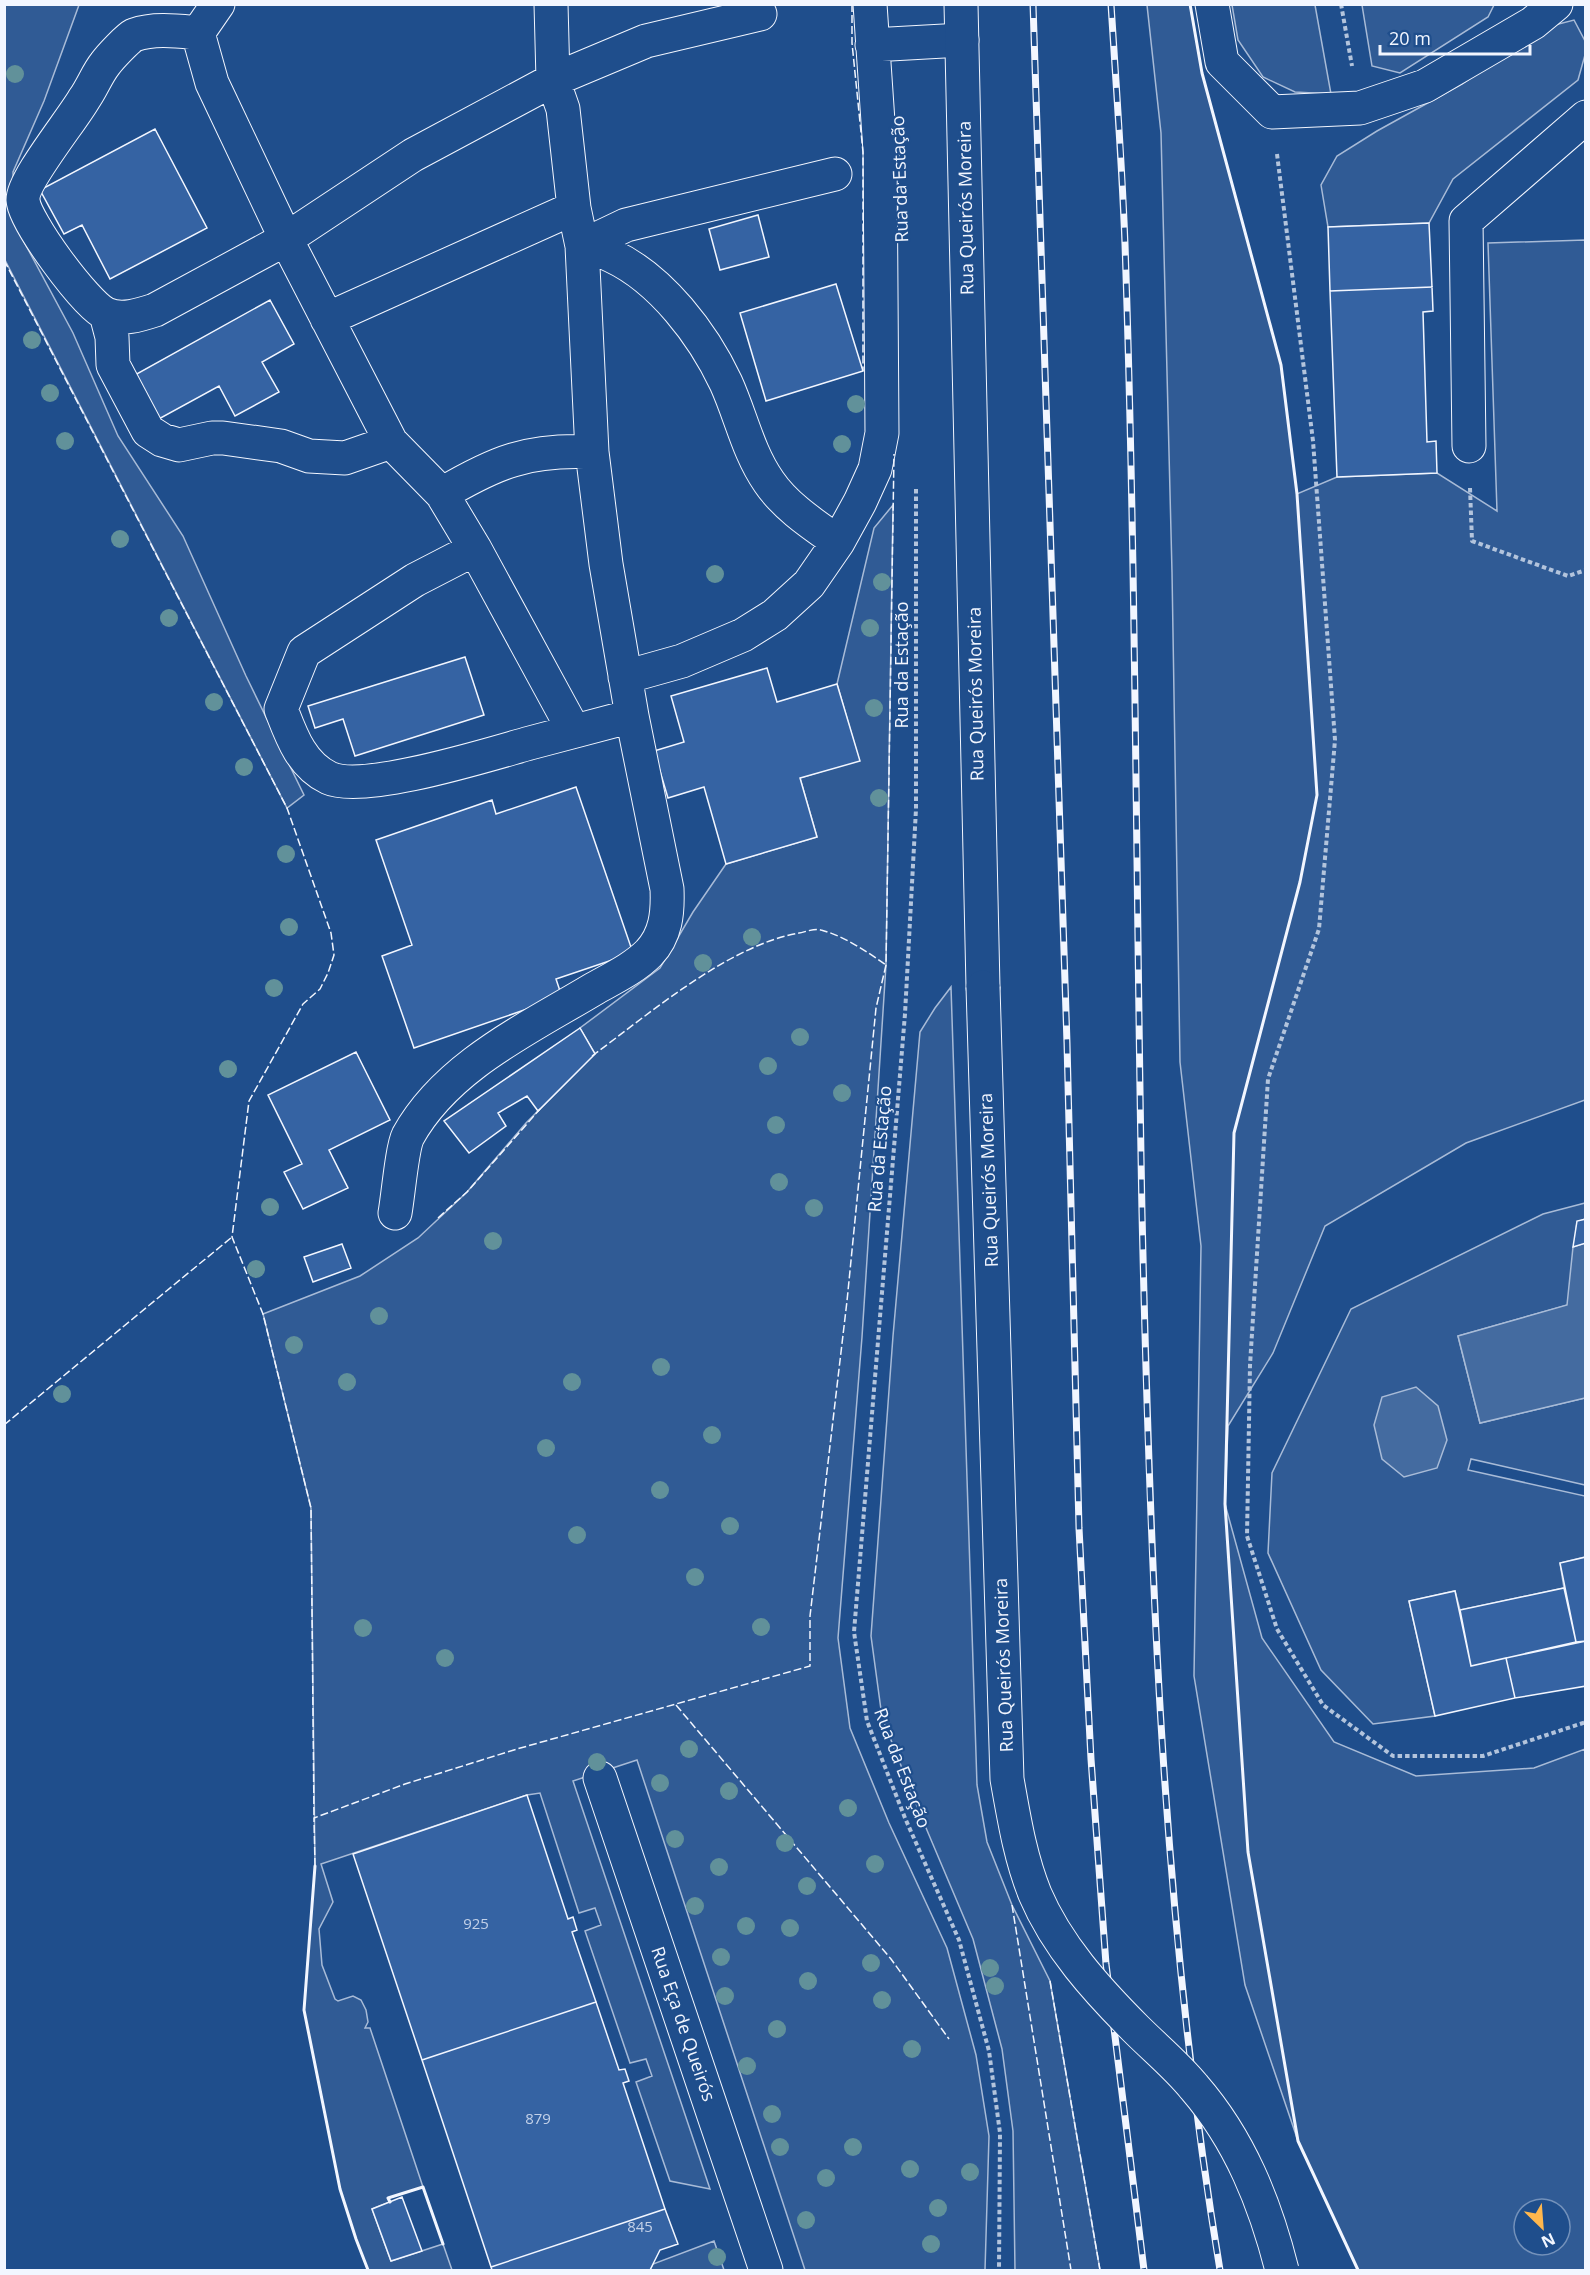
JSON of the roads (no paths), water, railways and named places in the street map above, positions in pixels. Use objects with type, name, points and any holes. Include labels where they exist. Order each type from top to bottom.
[{"type":"main road","points":[[198,33],[218,4]]},
{"type":"main road","points":[[395,1212],[407,1138],[445,1086],[511,1037],[627,969],[649,953],[662,934],[668,913],[667,889],[632,716],[606,564],[592,452],[582,246],[574,208],[563,110],[553,80],[551,4]]},
{"type":"main road","points":[[625,677],[682,661],[743,635],[775,615],[809,584],[838,542],[875,469],[882,433],[880,151],[870,4]]},
{"type":"main road","name":"Rua Queirós Moreira","points":[[961,4],[983,987],[1007,1779],[1017,1836],[1035,1894],[1058,1936],[1091,1982],[1193,2085],[1214,2110],[1233,2140],[1259,2193],[1282,2271]]},
{"type":"main road","points":[[1212,4],[1222,62],[1272,112],[1359,108],[1425,86],[1533,23],[1556,4]]},
{"type":"main road","points":[[198,33],[163,30],[133,35],[104,64],[79,108],[37,166],[23,199],[27,214],[53,255],[89,302],[106,314],[136,316],[155,310],[286,239],[413,154],[553,80],[646,41],[760,14]]},
{"type":"main road","points":[[198,33],[212,83],[286,239],[392,442],[442,494],[475,549],[574,731]]},
{"type":"main road","points":[[872,45],[962,40]]},
{"type":"main road","points":[[1469,446],[1466,221],[1586,117]]},
{"type":"main road","points":[[582,246],[627,225],[835,174]]},
{"type":"main road","points":[[327,319],[574,208]]},
{"type":"main road","points":[[582,246],[611,255],[636,270],[686,318],[705,344],[726,383],[752,452],[770,484],[788,504],[838,542]]},
{"type":"main road","points":[[106,314],[113,365],[148,431],[162,440],[179,445],[223,438],[281,446],[309,456],[345,458],[392,442]]},
{"type":"main road","points":[[442,494],[476,474],[518,457],[563,450],[592,452]]},
{"type":"main road","points":[[475,549],[415,580],[304,652],[281,709],[295,744],[309,763],[330,779],[355,783],[383,780],[454,764],[632,716]]},
{"type":"main road","name":"Rua Eça de Queirós","points":[[600,1778],[766,2271]]},
{"type":"railway","points":[[1033,4],[1067,1043],[1079,1528],[1091,1759],[1106,1964],[1144,2270]]},
{"type":"railway","points":[[1111,4],[1124,214],[1129,365],[1142,1213],[1155,1611],[1162,1743],[1184,2007],[1200,2139],[1220,2270]]}]
